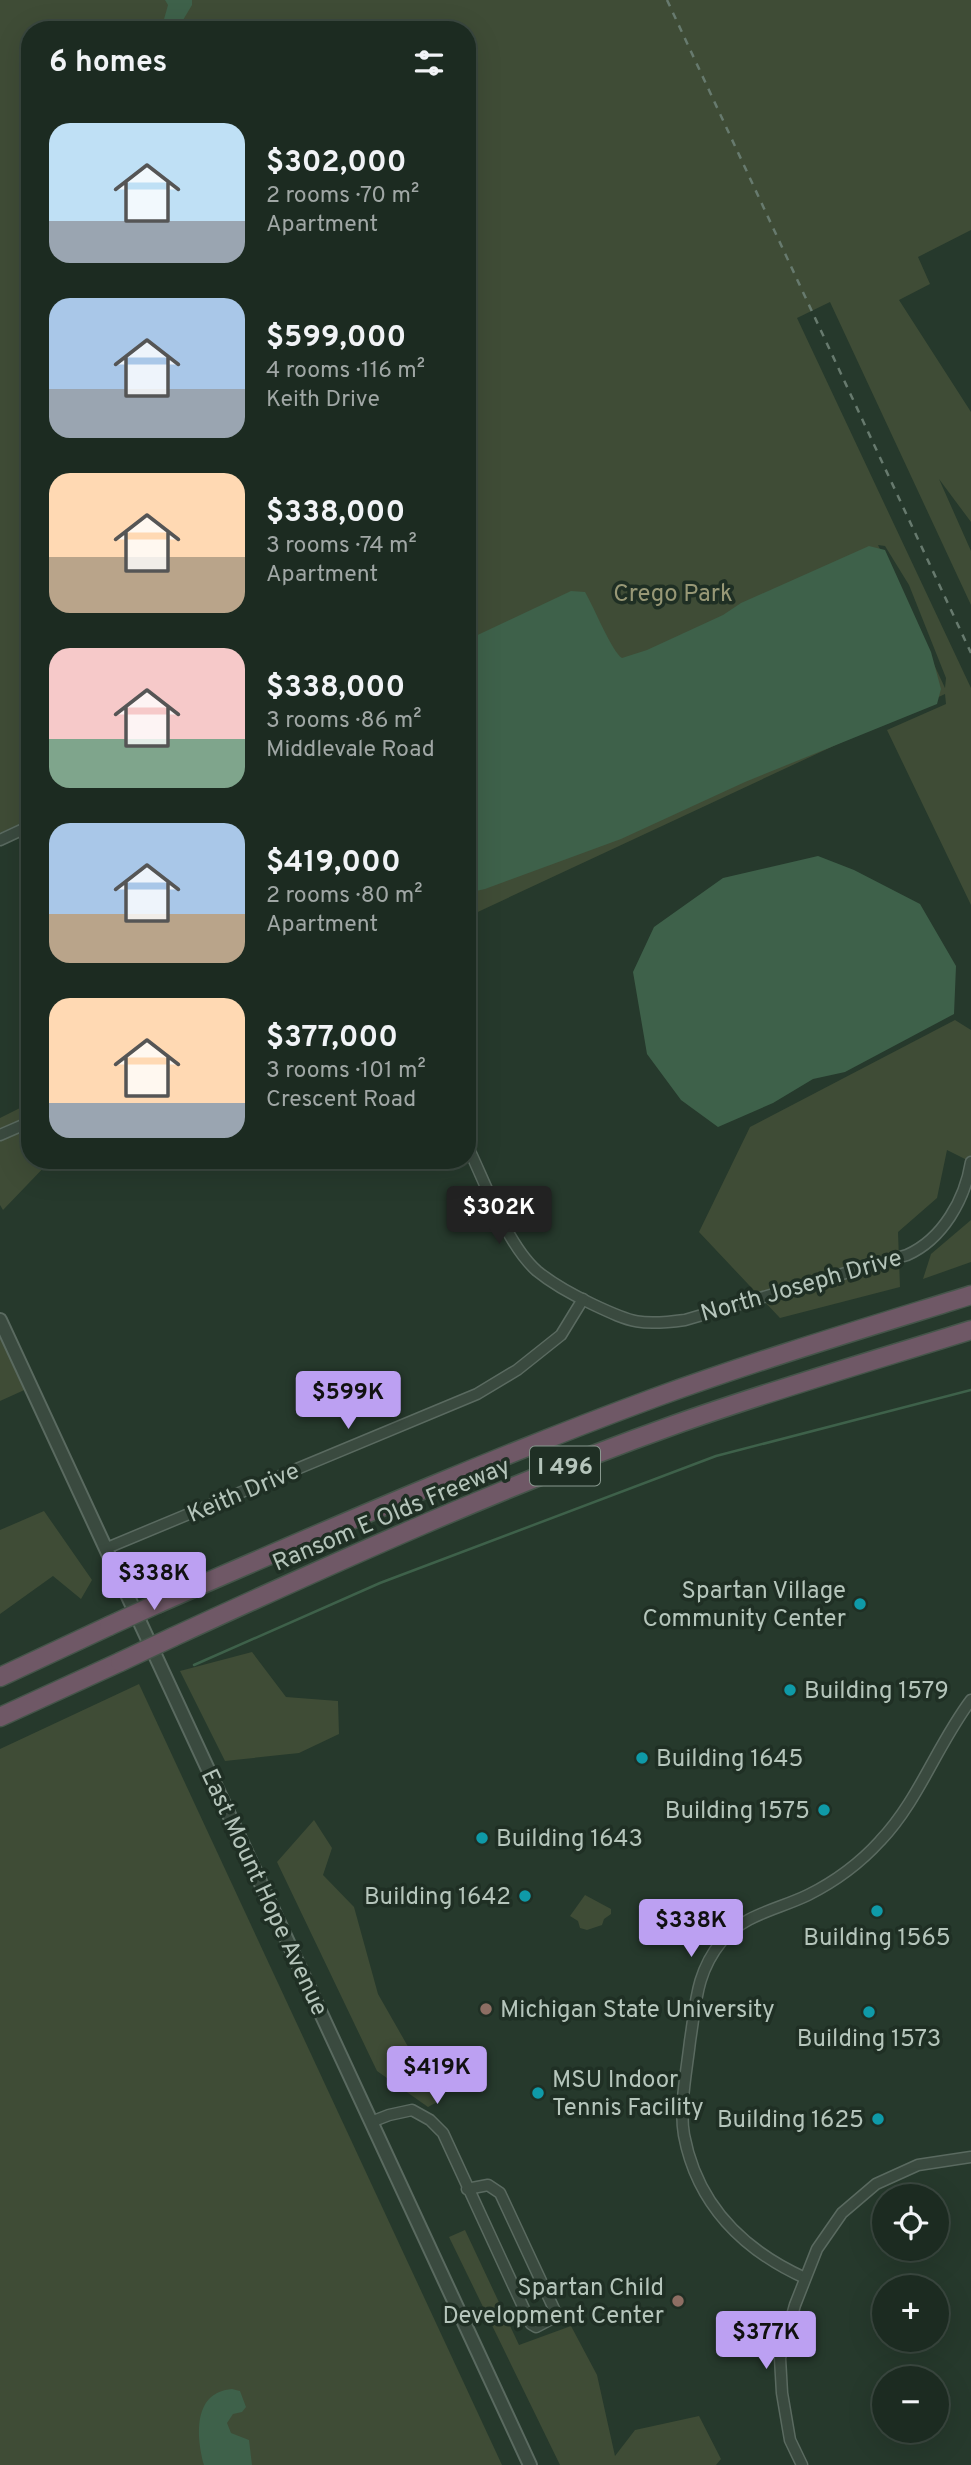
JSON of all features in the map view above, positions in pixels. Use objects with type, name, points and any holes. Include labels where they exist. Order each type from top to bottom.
[{"type":"highway","name":"Ransom E Olds Freeway","points":[[0,1677],[159,1603],[444,1481],[620,1411],[772,1357],[971,1295]]},
{"type":"highway","name":"Ransom E Olds Freeway","points":[[0,1717],[388,1539],[610,1449],[730,1406],[971,1330]]},
{"type":"street","points":[[0,840],[21,831]]},
{"type":"street","points":[[0,1135],[21,1126]]},
{"type":"street","name":"North Joseph Drive","points":[[476,1163],[521,1254],[535,1270],[554,1284],[637,1323],[658,1323],[685,1320],[923,1248],[946,1222],[967,1185],[971,1162]]},
{"type":"street","name":"Keith Drive","points":[[107,1548],[477,1394],[517,1370],[561,1335],[583,1299]]},
{"type":"street","name":"East Mount Hope Avenue","points":[[0,1320],[530,2465]]},
{"type":"street","points":[[805,2278],[757,2251],[729,2228],[708,2199],[695,2171],[684,2134],[684,2088],[698,1982],[705,1964],[721,1942],[743,1922],[820,1888],[854,1865],[879,1842],[904,1813],[971,1700]]},
{"type":"street","points":[[371,2122],[412,2110],[430,2120],[443,2133],[467,2189],[531,2323],[536,2326],[553,2318],[555,2311],[500,2193],[495,2187],[488,2185],[467,2189]]},
{"type":"street","points":[[802,2465],[790,2440],[782,2393],[780,2358],[795,2305],[817,2249],[842,2213],[876,2184],[918,2165],[971,2157]]},
{"type":"green space","name":"Crego Park","points":[[0,0],[971,0],[971,230],[918,257],[930,284],[899,300],[971,412],[971,522],[939,479],[971,551],[971,605],[830,302],[797,318],[971,688],[971,905],[887,730],[946,704],[945,694],[476,913],[476,21],[21,21],[21,823],[0,833]],"holes":[[[878,545],[885,546],[909,585],[946,678],[945,688]]]},
{"type":"green space","points":[[955,1020],[971,1030],[971,1162],[947,1150],[937,1198],[898,1232],[900,1287],[780,1318],[699,1232],[750,1127]]},
{"type":"green space","points":[[21,1108],[21,1169],[42,1169],[3,1210],[0,1205],[0,1118]]},
{"type":"green space","points":[[971,1220],[971,1262],[923,1279],[931,1254]]},
{"type":"green space","points":[[0,1320],[31,1387],[0,1401]]},
{"type":"green space","points":[[44,1511],[92,1580],[81,1599],[53,1576],[0,1614],[0,1530]]},
{"type":"green space","points":[[252,1652],[286,1697],[338,1701],[339,1734],[299,1753],[225,1761],[180,1671]]},
{"type":"green space","points":[[139,1684],[502,2465],[0,2465],[0,1749]]},
{"type":"green space","points":[[314,1820],[332,1848],[323,1875],[354,1907],[378,1994],[439,2101],[428,2107],[377,2071],[277,1862]]},
{"type":"green space","points":[[585,1895],[611,1909],[611,1914],[604,1919],[602,1925],[587,1930],[580,1928],[578,1921],[570,1916]]},
{"type":"green space","points":[[465,2230],[519,2345],[571,2326],[597,2375],[615,2456],[635,2430],[699,2416],[721,2459],[716,2465],[560,2465],[449,2237]]},
{"type":"shaded area","points":[[165,0],[192,0],[182,21],[164,21],[168,5]]},
{"type":"shaded area","points":[[869,546],[885,550],[931,652],[941,689],[937,704],[745,782],[621,839],[476,891],[476,636],[571,591],[585,592],[608,638],[622,658],[647,650],[723,615],[741,603]]},
{"type":"shaded area","points":[[818,856],[854,870],[920,904],[956,966],[954,1014],[845,1072],[813,1079],[773,1103],[718,1127],[681,1100],[647,1054],[633,972],[654,927],[723,878]]},
{"type":"shaded area","points":[[232,2389],[240,2391],[246,2407],[242,2412],[233,2414],[227,2423],[231,2433],[249,2440],[252,2465],[204,2465],[200,2417],[210,2398],[219,2392]]},
{"type":"waterway","points":[[194,1665],[380,1583],[716,1456],[971,1390]]},
{"type":"railway","points":[[667,0],[971,653]]},
{"type":"place","name":"Spartan Village Community Center","points":[[860,1604]]},
{"type":"place","name":"Building 1579","points":[[790,1690]]},
{"type":"place","name":"Building 1645","points":[[642,1758]]},
{"type":"place","name":"Building 1575","points":[[824,1810]]},
{"type":"place","name":"Building 1643","points":[[482,1838]]},
{"type":"place","name":"Building 1642","points":[[525,1896]]},
{"type":"place","name":"Building 1565","points":[[877,1911]]},
{"type":"place","name":"Michigan State University","points":[[486,2009]]},
{"type":"place","name":"Building 1573","points":[[869,2012]]},
{"type":"place","name":"MSU Indoor Tennis Facility","points":[[538,2093]]},
{"type":"place","name":"Building 1625","points":[[878,2119]]},
{"type":"place","name":"Spartan Child Development Center","points":[[678,2301]]}]
